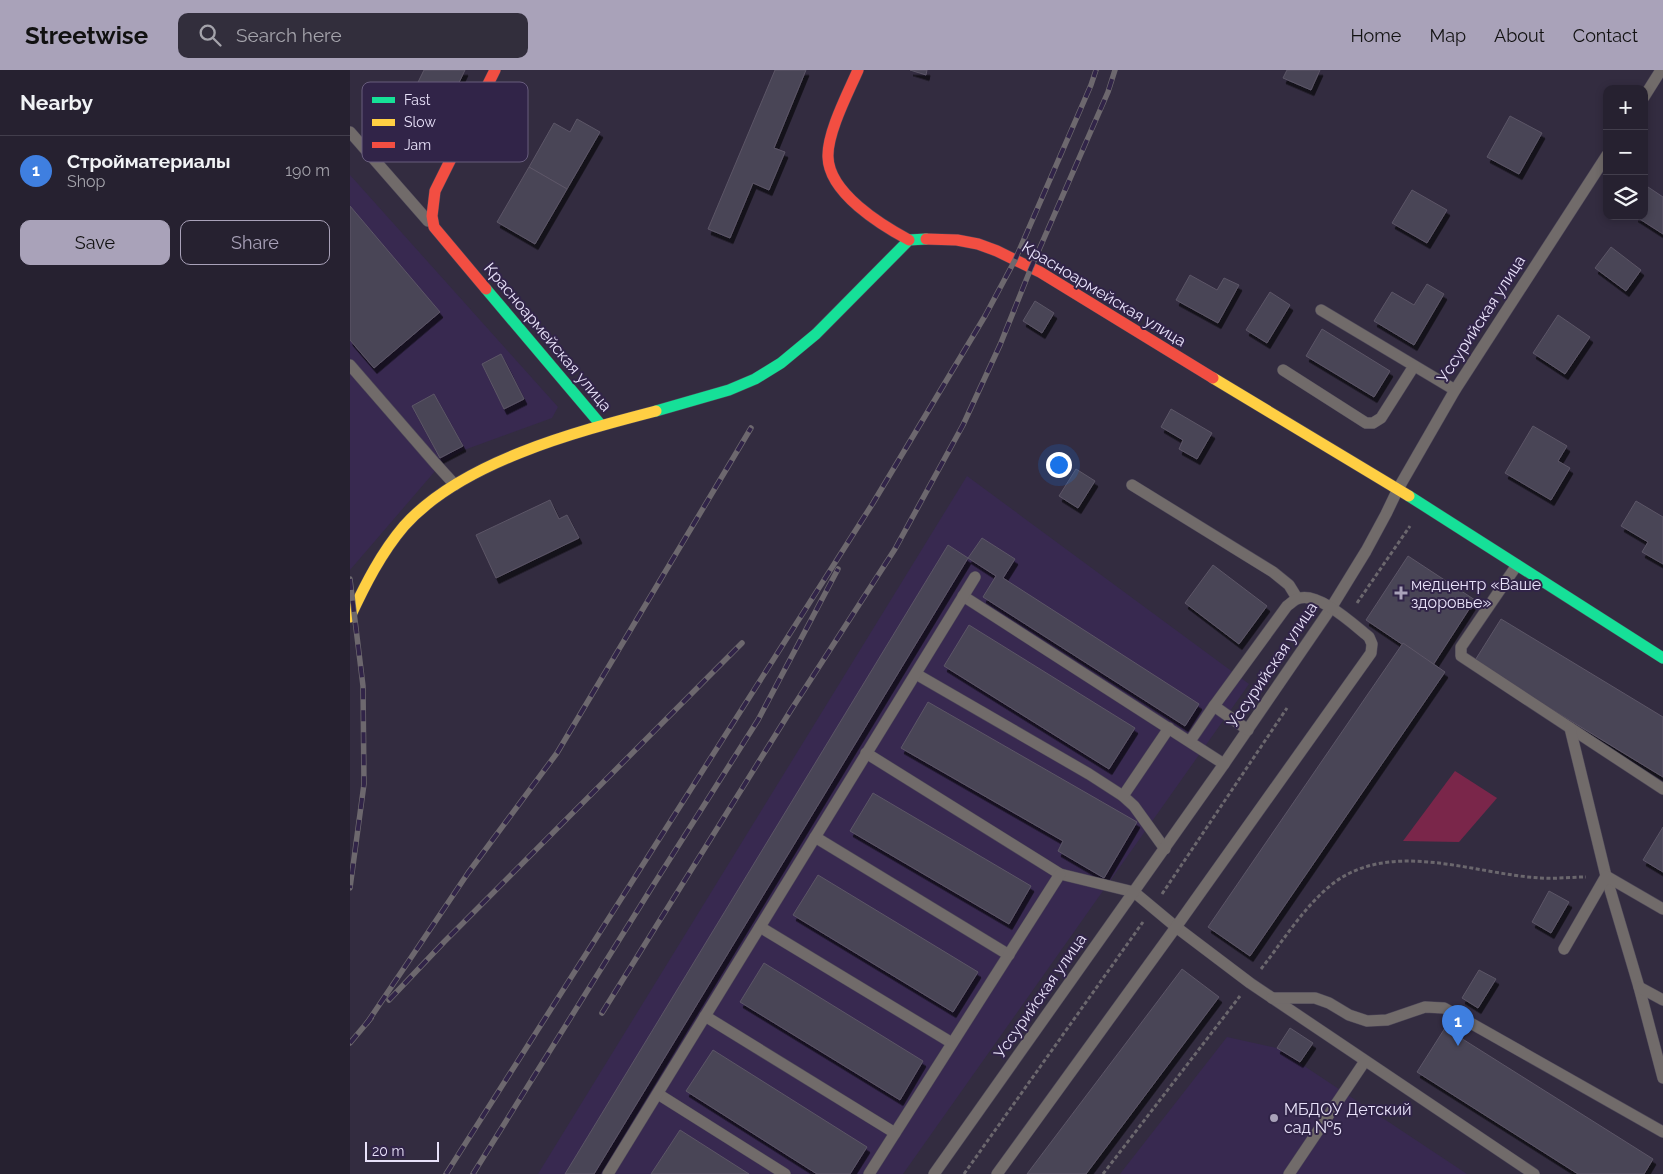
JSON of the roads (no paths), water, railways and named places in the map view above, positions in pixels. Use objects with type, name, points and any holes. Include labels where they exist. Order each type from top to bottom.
[{"type":"main road","points":[[489,82],[495,70]]},
{"type":"main road","points":[[858,70],[833,134],[828,160],[829,166],[839,185],[854,201],[886,227],[908,240]]},
{"type":"main road","points":[[434,227],[432,216],[435,191],[449,162]]},
{"type":"main road","name":"Красноармейская улица","points":[[434,227],[601,425],[728,391],[755,379],[783,362],[809,341],[908,240],[956,240],[978,244],[1040,272],[1398,489],[1663,658]]},
{"type":"main road","points":[[350,617],[364,586],[397,535],[419,512],[455,484],[505,459],[601,425]]},
{"type":"lane","points":[[1648,91],[1662,70]]},
{"type":"lane","points":[[350,132],[362,146]]},
{"type":"lane","name":"Уссурийская улица","points":[[934,1174],[1165,849],[1331,608],[1366,551],[1398,489],[1455,390],[1603,161]]},
{"type":"lane","points":[[377,162],[434,227]]},
{"type":"lane","points":[[1321,310],[1455,390]]},
{"type":"lane","points":[[350,365],[434,464],[455,484]]},
{"type":"lane","points":[[1283,370],[1366,423],[1374,423],[1381,418],[1414,366]]},
{"type":"lane","points":[[1132,485],[1273,572],[1289,586],[1297,598]]},
{"type":"lane","points":[[1517,565],[1461,647],[1461,656],[1663,788]]},
{"type":"lane","points":[[608,1174],[975,577]]},
{"type":"lane","points":[[963,596],[1224,764]]},
{"type":"lane","points":[[997,1174],[1371,653],[1372,644],[1369,637],[1316,599],[1307,597],[1297,598],[1287,606],[1190,741]]},
{"type":"lane","points":[[916,674],[1090,774],[1123,796],[1134,806],[1165,849]]},
{"type":"lane","points":[[1214,706],[1248,730]]},
{"type":"lane","points":[[1123,796],[1169,728]]},
{"type":"lane","points":[[1570,728],[1606,876],[1639,987],[1663,1078]]},
{"type":"lane","points":[[866,753],[1060,874],[1134,892],[1176,927],[1250,983],[1534,1174]]},
{"type":"lane","points":[[815,837],[1008,955]]},
{"type":"lane","points":[[870,1174],[1060,874]]},
{"type":"lane","points":[[1606,876],[1663,909]]},
{"type":"lane","points":[[1564,949],[1606,876]]},
{"type":"lane","points":[[760,927],[952,1044]]},
{"type":"lane","points":[[1639,987],[1663,1000]]},
{"type":"lane","points":[[1272,998],[1315,998],[1349,1015],[1368,1021],[1387,1020],[1425,1007],[1444,1008],[1663,1132]]},
{"type":"lane","points":[[705,1016],[895,1133]]},
{"type":"lane","points":[[1289,1174],[1365,1061]]},
{"type":"lane","points":[[658,1094],[785,1174]]},
{"type":"railway","points":[[446,1174],[873,503],[985,316],[1015,260],[1096,70]]},
{"type":"railway","points":[[602,1013],[791,710],[895,549],[963,425],[1000,345],[1031,268],[1108,92],[1115,70]]},
{"type":"railway","points":[[367,1023],[468,873],[557,753],[751,428]]},
{"type":"railway","points":[[473,1174],[758,720],[838,569]]},
{"type":"railway","points":[[350,579],[363,686],[364,784],[350,888]]},
{"type":"railway","points":[[389,1000],[444,942],[742,643]]},
{"type":"railway","points":[[350,1043],[371,1018]]},
{"type":"place","name":"медцентр «Ваше здоровье»","points":[[1401,593]]},
{"type":"place","name":"Стройматериалы","points":[[1458,1046]]},
{"type":"place","name":"МБДОУ Детский сад №5","points":[[1274,1118]]}]
